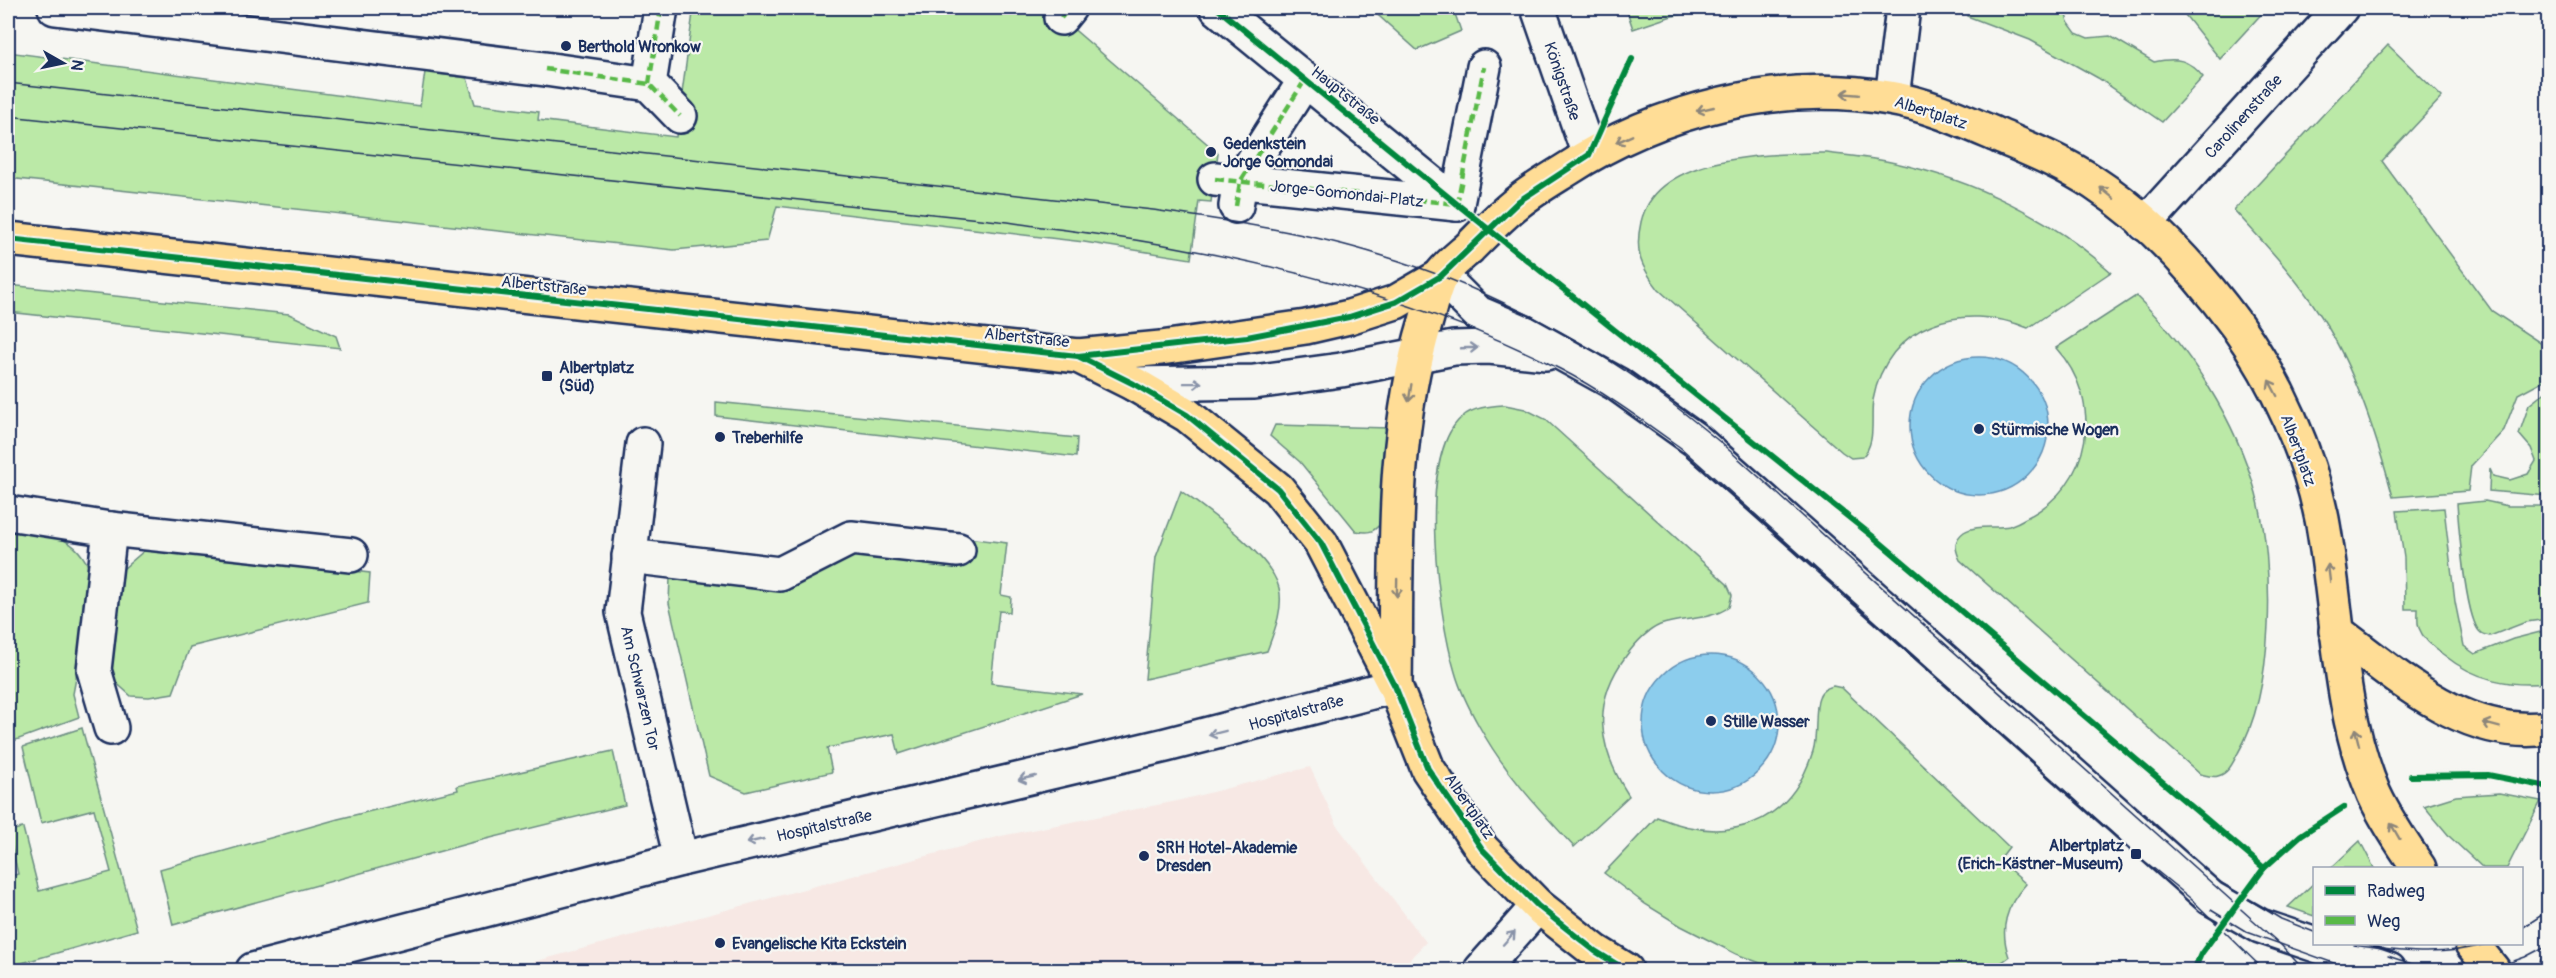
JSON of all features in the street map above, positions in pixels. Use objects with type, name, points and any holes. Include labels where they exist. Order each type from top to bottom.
[{"type":"main road","name":"Albertplatz","points":[[1395,686],[1398,522],[1407,410],[1416,355],[1441,276],[1519,201],[1589,155],[1688,113],[1753,98],[1796,93],[1840,93],[1892,98],[1942,112],[2042,154],[2094,183],[2145,224],[2210,290],[2241,332],[2296,430],[2322,521],[2336,631],[2357,740],[2374,793],[2395,833],[2418,867]]},
{"type":"main road","name":"Albertstraße","points":[[8,239],[1078,356],[1183,346],[1306,327],[1349,317],[1396,302],[1441,276]]},
{"type":"main road","name":"Albertstraße","points":[[1078,356],[1134,384],[1187,415],[1278,489],[1321,543],[1355,607]]},
{"type":"main road","name":"Albertplatz","points":[[1355,607],[1395,686],[1428,769],[1482,849],[1538,906],[1595,951],[1626,970]]},
{"type":"main road","points":[[2336,631],[2418,691],[2470,719],[2496,728],[2528,731],[2548,728]]},
{"type":"main road","points":[[2473,945],[2493,970]]},
{"type":"street","points":[[55,8],[649,84],[680,116]]},
{"type":"street","points":[[649,84],[661,8]]},
{"type":"street","name":"Hauptstraße","points":[[1217,8],[1457,204]]},
{"type":"street","name":"Königstraße","points":[[1538,8],[1589,155]]},
{"type":"street","points":[[1892,98],[1903,8]]},
{"type":"street","name":"Carolinenstraße","points":[[2145,224],[2341,8]]},
{"type":"street","points":[[1457,204],[1484,66]]},
{"type":"street","name":"Jorge-Gomondai-Platz","points":[[1305,80],[1230,189],[1457,204]]},
{"type":"street","points":[[1441,276],[1478,313],[1525,333],[1617,384],[1696,441],[2211,898],[2260,926],[2313,944]]},
{"type":"street","points":[[1134,384],[1254,382],[1341,370],[1454,348],[1518,349],[1569,357]]},
{"type":"street","name":"Am Schwarzen Tor","points":[[643,444],[623,612],[681,859]]},
{"type":"street","points":[[8,513],[110,529],[351,555]]},
{"type":"street","points":[[110,529],[94,670],[111,728]]},
{"type":"street","points":[[629,556],[780,574],[851,538],[958,550]]},
{"type":"street","name":"Hospitalstraße","points":[[254,970],[681,859],[1166,745],[1395,686]]},
{"type":"street","points":[[1481,970],[1538,906]]},
{"type":"street","points":[[2316,945],[2389,970]]},
{"type":"shaded area","name":"SRH Hotel-Akademie Dresden","points":[[1310,767],[1338,827],[1426,942],[1400,970],[524,970],[522,965],[1001,836],[1177,801]]},
{"type":"green space","points":[[698,8],[1049,8],[1218,153],[1211,202],[1199,201],[1191,259],[1084,242],[777,206],[767,241],[674,250],[8,178],[8,52],[420,106],[425,72],[467,78],[475,104],[539,112],[538,120],[676,137],[693,13]]},
{"type":"green space","points":[[1370,8],[1453,8],[1461,31],[1417,50]]},
{"type":"green space","points":[[1626,8],[1723,8],[1672,16],[1633,29]]},
{"type":"green space","points":[[1968,8],[2054,8],[2065,11],[2068,22],[2076,33],[2088,38],[2110,36],[2154,62],[2176,60],[2187,63],[2203,77],[2162,122],[2098,78],[2030,40],[1967,16]]},
{"type":"green space","points":[[2188,8],[2267,8],[2220,59],[2185,15]]},
{"type":"green space","points":[[2388,45],[2442,97],[2382,161],[2492,311],[2548,348],[2548,378],[2518,394],[2504,430],[2471,466],[2468,491],[2393,497],[2364,404],[2333,336],[2291,274],[2234,210]]},
{"type":"green space","points":[[1827,153],[1870,158],[1924,170],[1982,191],[2037,218],[2111,272],[2028,328],[2003,320],[1978,317],[1954,319],[1931,325],[1911,336],[1894,352],[1881,374],[1873,400],[1870,445],[1862,457],[1851,458],[1659,290],[1644,267],[1638,242],[1641,222],[1651,199],[1669,182],[1692,170],[1748,157]]},
{"type":"green space","points":[[8,285],[289,314],[336,336],[340,348],[8,312]]},
{"type":"green space","points":[[2136,296],[2175,339],[2209,387],[2247,466],[2262,522],[2266,554],[2268,626],[2259,696],[2250,727],[2234,760],[2222,775],[2216,777],[2200,774],[1960,560],[1956,548],[1958,538],[1964,532],[1974,528],[2004,527],[2016,523],[2049,503],[2066,485],[2078,464],[2084,441],[2086,417],[2081,393],[2072,369],[2056,348]]},
{"type":"green space","points":[[2548,390],[2548,496],[2489,491],[2490,469],[2493,476],[2510,480],[2528,474],[2536,461],[2531,448],[2519,434],[2529,405]]},
{"type":"green space","points":[[716,402],[1077,438],[1076,457],[716,416]]},
{"type":"green space","points":[[1505,405],[1525,409],[1545,419],[1727,584],[1732,595],[1729,607],[1713,615],[1660,625],[1641,639],[1626,656],[1607,691],[1603,708],[1603,726],[1605,743],[1611,760],[1629,796],[1574,847],[1499,759],[1479,726],[1457,679],[1443,615],[1435,540],[1435,501],[1439,466],[1448,437],[1462,417],[1477,409]]},
{"type":"green space","points":[[1275,425],[1389,428],[1380,524],[1370,532],[1356,531],[1300,462],[1270,436]]},
{"type":"green space","points":[[1181,491],[1237,535],[1264,562],[1274,575],[1279,588],[1279,612],[1267,651],[1145,679],[1156,557]]},
{"type":"green space","points":[[2485,501],[2508,506],[2547,506],[2540,552],[2548,563],[2548,619],[2526,622],[2490,636],[2481,633],[2475,625],[2471,611],[2464,573],[2457,504]]},
{"type":"green space","points":[[2444,508],[2455,602],[2464,646],[2475,654],[2513,639],[2548,630],[2548,683],[2520,684],[2493,680],[2456,664],[2426,640],[2418,626],[2418,609],[2405,609],[2404,558],[2397,511]]},
{"type":"green space","points":[[8,531],[62,539],[80,553],[94,581],[73,694],[79,717],[8,743]]},
{"type":"green space","points":[[967,538],[1007,543],[1001,595],[1011,597],[1010,612],[999,611],[991,683],[1082,694],[899,754],[894,734],[827,748],[832,772],[746,792],[709,776],[669,603],[670,578],[682,572],[859,548]]},
{"type":"green space","points":[[159,548],[370,573],[368,603],[190,647],[173,693],[149,697],[131,696],[112,679],[102,660],[115,576],[145,550]]},
{"type":"green space","points":[[1833,686],[1842,688],[2009,847],[1999,860],[2026,884],[2009,909],[2006,918],[2005,937],[2009,957],[1991,970],[1779,970],[1736,954],[1681,926],[1645,904],[1604,873],[1657,817],[1683,826],[1731,829],[1753,823],[1772,812],[1789,797],[1803,777],[1813,751],[1819,697],[1823,691]]},
{"type":"green space","points":[[82,728],[137,930],[8,967],[8,877],[18,874],[8,831],[23,828],[39,891],[111,872],[94,809],[41,823],[23,747]]},
{"type":"green space","points":[[613,751],[625,805],[470,843],[173,925],[160,869],[338,819],[458,790],[457,786]]},
{"type":"green space","points":[[2499,793],[2541,801],[2508,867],[2482,867],[2450,837],[2424,806],[2456,796]]},
{"type":"green space","points":[[2360,841],[2373,867],[2332,867]]},
{"type":"green space","points":[[2313,884],[2313,916],[2288,907]]},
{"type":"water","name":"Stürmische Wogen","points":[[1979,357],[2005,362],[2028,377],[2043,400],[2048,426],[2043,452],[2028,475],[2005,490],[1979,495],[1953,490],[1930,475],[1915,452],[1910,426],[1915,400],[1930,377],[1953,362]]},
{"type":"water","name":"Stille Wasser","points":[[1711,655],[1737,660],[1749,666],[1759,675],[1768,685],[1774,697],[1779,723],[1774,749],[1768,761],[1759,771],[1749,780],[1737,786],[1711,791],[1685,786],[1673,780],[1663,771],[1654,761],[1648,749],[1643,723],[1648,697],[1654,685],[1663,675],[1673,666],[1685,660]]},
{"type":"tram line","points":[[8,83],[1153,210],[1239,223],[1324,240],[1380,255],[1452,280],[1525,313],[1595,352],[1659,394],[1720,442],[2282,946],[2304,970]]},
{"type":"tram line","points":[[8,116],[1008,222],[1110,236],[1220,256],[1320,279],[1370,293],[1467,327],[1560,369],[1592,387],[1681,448],[2136,854],[2190,898],[2264,970]]},
{"type":"tram line","points":[[2220,882],[2281,919],[2313,932]]},
{"type":"tram line","points":[[2211,910],[2247,932],[2353,970]]},
{"type":"tram line","points":[[2523,927],[2548,911]]},
{"type":"tram line","points":[[2354,945],[2420,952],[2453,951],[2482,945]]},
{"type":"tram line","points":[[2489,970],[2525,957],[2548,945]]},
{"type":"tram line","points":[[2535,970],[2548,947]]},
{"type":"tram line","points":[[2388,956],[2430,970]]},
{"type":"marked path","points":[[649,84],[661,8]]},
{"type":"marked path","points":[[1061,18],[1069,8]]},
{"type":"marked path","points":[[1215,179],[1457,204],[1484,67]]},
{"type":"marked path","points":[[545,69],[649,84],[680,116]]},
{"type":"marked path","points":[[1236,206],[1240,182],[1305,80]]},
{"type":"cycle path","points":[[1217,8],[1457,204],[1876,539],[2264,868]]},
{"type":"cycle path","points":[[8,239],[1078,356],[1247,337],[1349,317],[1396,302],[1441,276],[1519,201],[1589,155],[1632,59]]},
{"type":"cycle path","points":[[1078,356],[1134,384],[1187,415],[1278,489],[1321,543],[1395,686],[1428,769],[1482,849],[1538,906],[1595,951],[1626,970]]},
{"type":"cycle path","points":[[2411,776],[2488,775],[2548,787]]},
{"type":"cycle path","points":[[2194,970],[2201,954],[2264,868],[2301,835],[2344,807]]},
{"type":"place","name":"Berthold Wronkow","points":[[566,46]]},
{"type":"place","name":"Gedenkstein Jorge Gomondai","points":[[1211,152]]},
{"type":"place","name":"Albertplatz (Süd)","points":[[547,376]]},
{"type":"place","name":"Stürmische Wogen","points":[[1979,429]]},
{"type":"place","name":"Treberhilfe","points":[[720,437]]},
{"type":"place","name":"Stille Wasser","points":[[1711,721]]},
{"type":"place","name":"Albertplatz (Erich-Kästner-Museum)","points":[[2136,854]]},
{"type":"place","name":"SRH Hotel-Akademie Dresden","points":[[1144,856]]},
{"type":"place","name":"Evangelische Kita Eckstein","points":[[720,943]]}]
